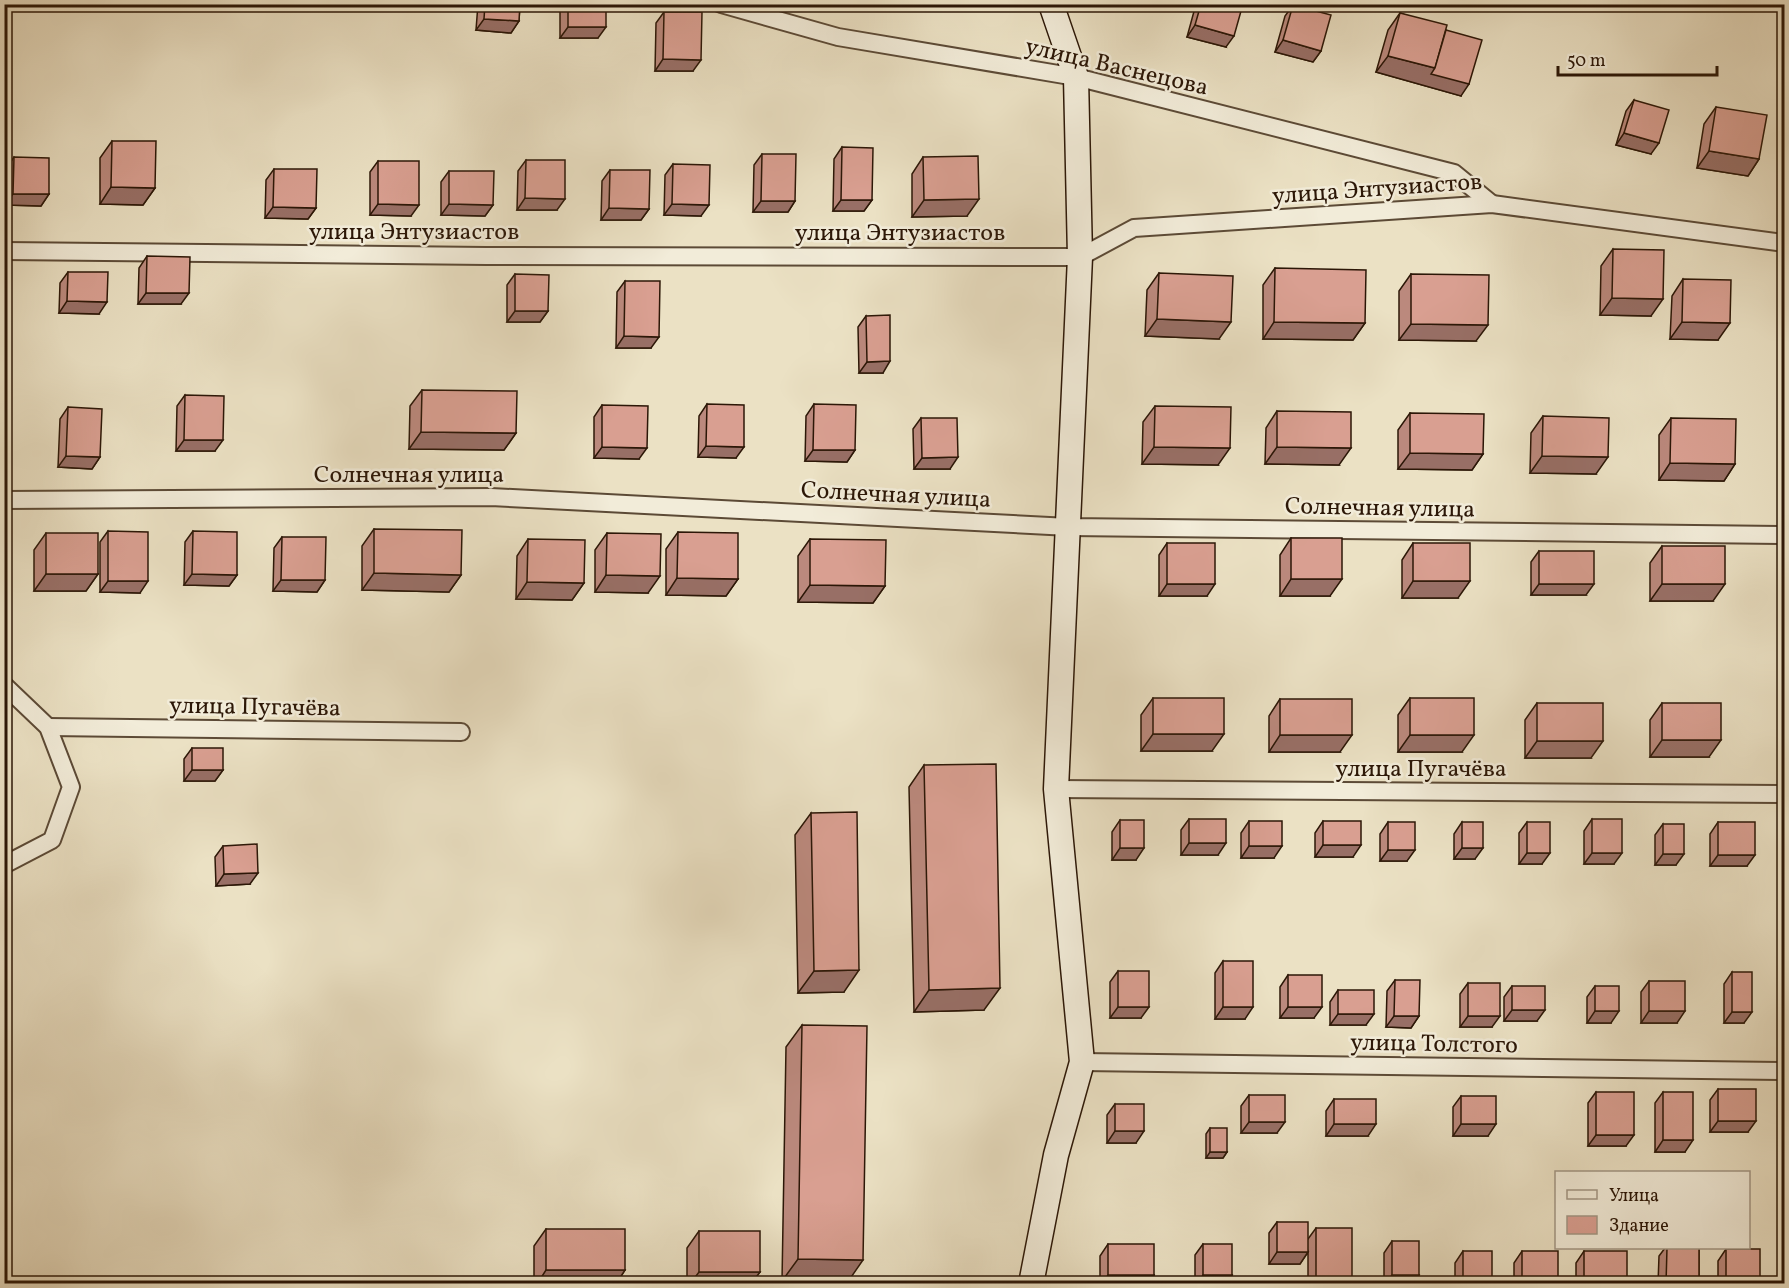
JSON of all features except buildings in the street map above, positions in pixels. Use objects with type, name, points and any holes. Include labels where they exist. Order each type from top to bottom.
[{"type":"street","name":"улица Васнецова","points":[[721,4],[838,37],[1076,77],[1454,173],[1492,204]]},
{"type":"street","points":[[1031,1284],[1056,1155],[1082,1062],[1056,789],[1080,257],[1076,77],[1051,4]]},
{"type":"street","name":"улица Энтузиастов","points":[[4,251],[486,256],[1080,257],[1134,228],[1492,204],[1785,243]]},
{"type":"street","name":"Солнечная улица","points":[[4,500],[491,497],[1069,527],[1785,535]]},
{"type":"street","points":[[4,686],[48,727],[72,787],[52,840],[4,865]]},
{"type":"street","name":"улица Пугачёва","points":[[48,727],[462,732]]},
{"type":"street","name":"улица Пугачёва","points":[[1056,789],[1785,794]]},
{"type":"street","name":"улица Толстого","points":[[1082,1062],[1785,1071]]}]
